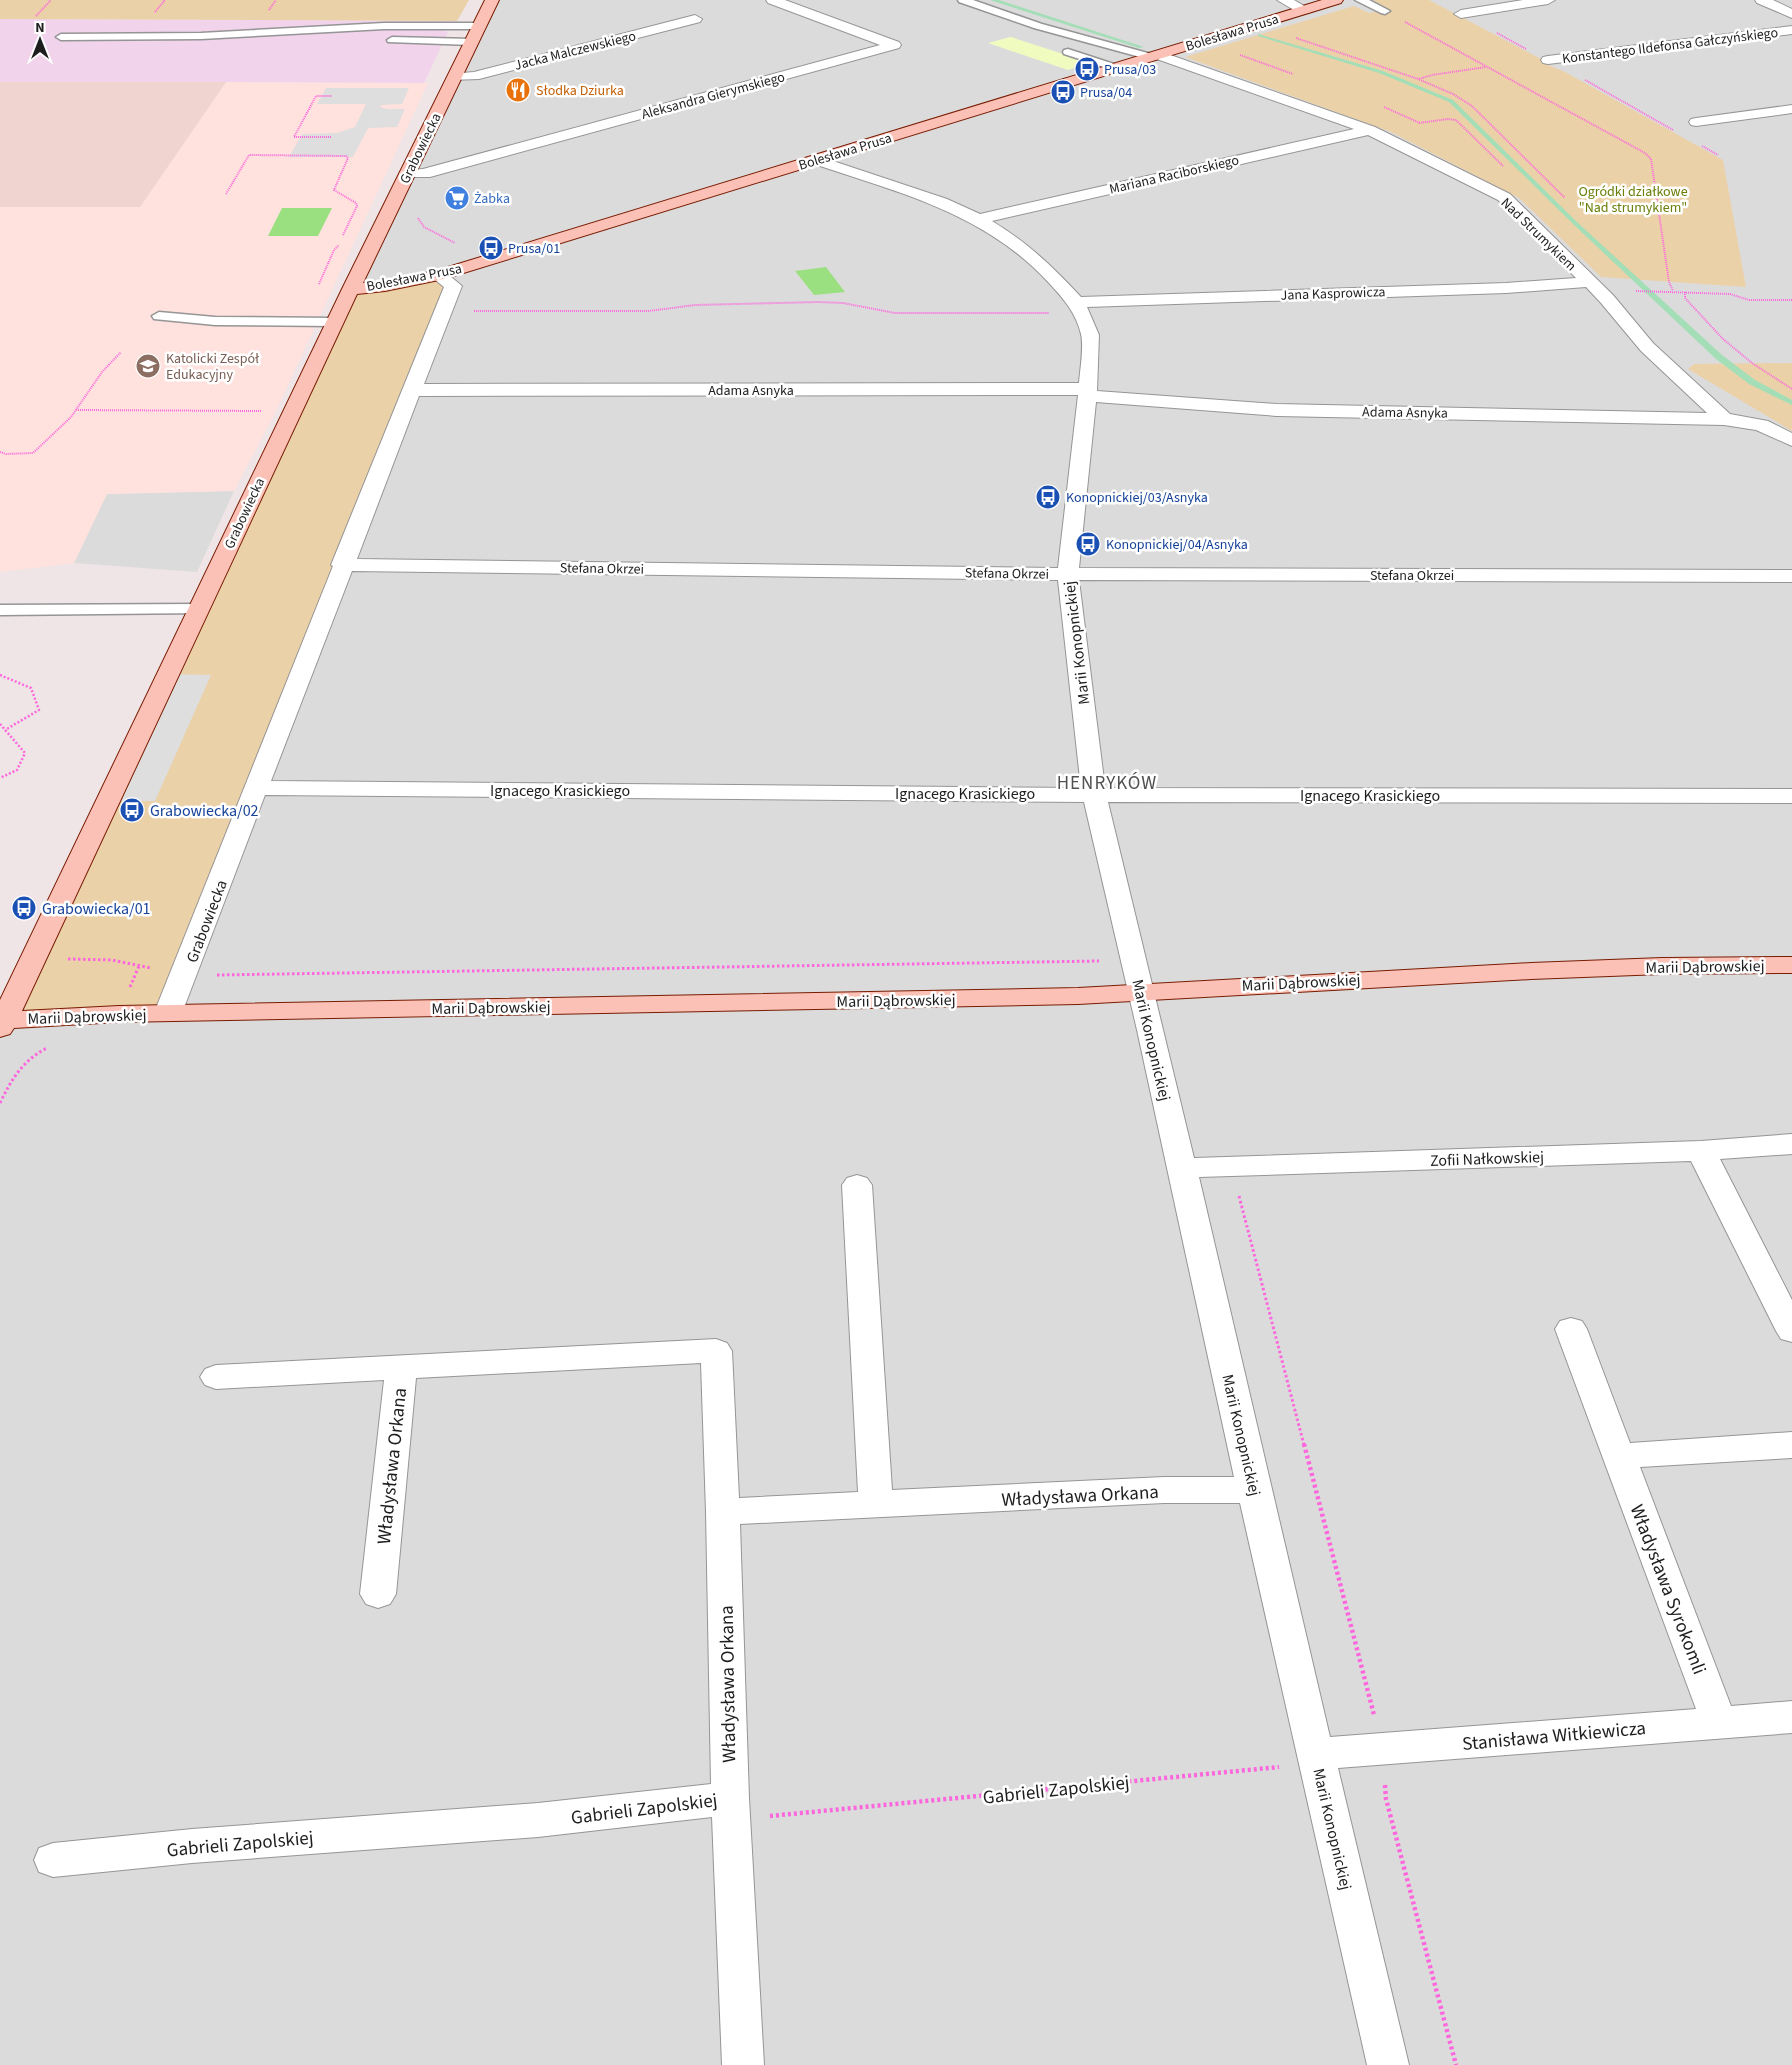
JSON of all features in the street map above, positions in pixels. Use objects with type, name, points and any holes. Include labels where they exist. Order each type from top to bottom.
[{"type":"street","name":"Grabowiecka","points":[[1,1023],[335,322],[492,0]]},
{"type":"street","name":"Aleksandra Gierymskiego","points":[[407,174],[424,174],[894,45],[773,0]]},
{"type":"street","points":[[1284,0],[1304,10]]},
{"type":"street","name":"Bolesława Prusa","points":[[351,289],[385,286],[438,275],[490,260],[1336,0]]},
{"type":"street","points":[[1461,14],[1548,0]]},
{"type":"street","points":[[1762,0],[1792,14]]},
{"type":"street","name":"Jacka Malczewskiego","points":[[455,77],[474,76],[695,20]]},
{"type":"street","name":"Konstantego Ildefonsa Gałczyńskiego","points":[[1548,60],[1792,30]]},
{"type":"street","name":"Nad Strumykiem","points":[[1155,56],[1372,131],[1504,197],[1607,299],[1647,347],[1724,419]]},
{"type":"street","points":[[1696,122],[1792,108]]},
{"type":"street","name":"Mariana Raciborskiego","points":[[978,219],[1372,131]]},
{"type":"street","name":"Marii Konopnickiej","points":[[816,160],[941,202],[978,219],[1007,237],[1026,252],[1076,302],[1090,335],[1088,393],[1068,574],[1094,794],[1388,2065]]},
{"type":"street","name":"Grabowiecka","points":[[168,1013],[185,975],[342,566],[444,311],[453,286],[438,275]]},
{"type":"street","name":"Jana Kasprowicza","points":[[1076,302],[1496,288],[1590,282]]},
{"type":"street","name":"Adama Asnyka","points":[[413,390],[1088,393],[1277,410],[1724,419]]},
{"type":"street","points":[[1724,419],[1761,425],[1792,440]]},
{"type":"street","name":"Stefana Okrzei","points":[[342,566],[1068,574],[1792,576]]},
{"type":"street","name":"Ignacego Krasickiego","points":[[258,788],[1094,794],[1792,796]]},
{"type":"street","name":"Marii Dąbrowskiej","points":[[1,1023],[168,1013],[1078,996],[1544,970],[1792,965]]},
{"type":"street","name":"Zofii Nałkowskiej","points":[[1181,1168],[1701,1151],[1792,1144]]},
{"type":"street","points":[[1701,1151],[1792,1331]]},
{"type":"street","points":[[857,1185],[876,1504]]},
{"type":"street","name":"Władysława Syrokomli","points":[[1571,1329],[1719,1722]]},
{"type":"street","name":"Władysława Orkana","points":[[216,1377],[716,1351],[723,1512],[730,1798],[743,2065]]},
{"type":"street","name":"Władysława Orkana","points":[[378,1594],[401,1367]]},
{"type":"street","points":[[1619,1456],[1792,1445]]},
{"type":"street","name":"Władysława Orkana","points":[[723,1512],[1164,1490],[1254,1490]]},
{"type":"street","name":"Stanisława Witkiewicza","points":[[1316,1754],[1792,1717]]},
{"type":"street","name":"Gabrieli Zapolskiej","points":[[53,1860],[192,1846],[538,1820],[730,1798]]},
{"type":"lane","points":[[963,0],[1038,26],[1155,56]]},
{"type":"lane","points":[[1360,0],[1385,11]]},
{"type":"lane","points":[[61,37],[201,36],[384,26],[480,26]]},
{"type":"lane","points":[[330,29],[386,40],[472,42]]},
{"type":"lane","points":[[1068,52],[1116,68]]},
{"type":"lane","points":[[159,316],[216,321],[335,322]]},
{"type":"lane","points":[[0,610],[199,609]]},
{"type":"path","points":[[36,16],[51,0]]},
{"type":"path","points":[[151,17],[165,0]]},
{"type":"path","points":[[269,10],[276,0]]},
{"type":"path","points":[[1385,11],[1645,153],[1651,159],[1653,166],[1669,282],[1673,291]]},
{"type":"path","points":[[1290,37],[1418,79],[1453,94],[1472,106],[1565,198]]},
{"type":"path","points":[[1418,79],[1432,75],[1488,67]]},
{"type":"path","points":[[331,137],[294,137],[316,96],[332,96]]},
{"type":"path","points":[[1372,131],[1448,119],[1456,120],[1507,170]]},
{"type":"path","points":[[226,194],[249,155],[341,155],[348,158],[334,190],[356,203],[356,206],[303,321]]},
{"type":"path","points":[[424,174],[435,177],[418,219],[424,227],[490,260]]},
{"type":"path","points":[[1640,291],[1730,294],[1749,300],[1792,300]]},
{"type":"path","points":[[1685,292],[1685,298],[1724,339],[1752,363],[1792,389]]},
{"type":"path","points":[[444,311],[648,311],[695,305],[818,302],[843,303],[895,313],[1055,313]]},
{"type":"path","points":[[0,452],[6,454],[33,452],[76,410],[102,372],[121,352]]},
{"type":"path","points":[[76,410],[266,411]]},
{"type":"path","points":[[0,675],[31,688],[40,710],[5,730]]},
{"type":"path","points":[[0,724],[26,753],[17,770],[0,778]]},
{"type":"path","points":[[64,959],[112,960],[185,975],[1099,960]]},
{"type":"path","points":[[1231,1166],[1383,1749],[1386,1799],[1456,2065]]},
{"type":"path","name":"Gabrieli Zapolskiej","points":[[730,1798],[760,1817],[1291,1766],[1316,1754]]},
{"type":"shaded area","points":[[492,0],[1792,0],[1792,2065],[0,2065],[0,1028]]},
{"type":"shaded area","points":[[0,19],[454,21],[453,23],[442,24],[440,30],[448,32],[424,83],[0,82]]},
{"type":"shaded area","points":[[0,82],[226,82],[140,207],[0,207]]},
{"type":"shaded area","name":"Katolicki Zespół Edukacyjny","points":[[226,82],[428,83],[276,411],[234,491],[107,494],[74,563],[0,572],[0,207],[140,207]]},
{"type":"shaded area","points":[[326,88],[409,88],[402,104],[380,105],[382,108],[388,109],[405,109],[397,127],[368,128],[353,157],[289,157],[302,134],[337,133],[355,127],[366,104],[317,104]]},
{"type":"shaded area","points":[[234,491],[197,572],[74,563],[107,494]]},
{"type":"shaded area","points":[[168,674],[211,675],[155,801],[108,801]]},
{"type":"green space","points":[[0,0],[469,0],[457,21],[0,19]]},
{"type":"green space","name":"Ogródki działkowe \"Nad strumykiem\"","points":[[1373,0],[1429,0],[1543,60],[1541,62],[1565,72],[1723,160],[1746,287],[1601,277],[1519,198],[1391,132],[1185,57],[1354,6],[1369,13],[1388,10]]},
{"type":"green space","points":[[1010,37],[1091,63],[1068,70],[988,43]]},
{"type":"green space","points":[[282,208],[332,208],[318,236],[268,236]]},
{"type":"green space","points":[[826,267],[845,292],[814,295],[795,271]]},
{"type":"green space","points":[[438,275],[453,286],[168,1013],[4,1020],[351,289]]},
{"type":"green space","points":[[1792,363],[1792,431],[1688,369],[1694,364]]},
{"type":"waterway","points":[[993,0],[1141,47]]},
{"type":"waterway","points":[[1260,35],[1333,56],[1405,80],[1451,101],[1575,223],[1719,357],[1752,382],[1792,403]]},
{"type":"place","name":"Prusa/03","points":[[1087,69]]},
{"type":"place","name":"Słodka Dziurka","points":[[518,90]]},
{"type":"place","name":"Prusa/04","points":[[1063,92]]},
{"type":"place","name":"Żabka","points":[[457,198]]},
{"type":"place","name":"Prusa/01","points":[[491,248]]},
{"type":"place","name":"Katolicki Zespół Edukacyjny","points":[[148,366]]},
{"type":"place","name":"Konopnickiej/03/Asnyka","points":[[1048,497]]},
{"type":"place","name":"Konopnickiej/04/Asnyka","points":[[1088,544]]},
{"type":"place","name":"Grabowiecka/02","points":[[132,810]]},
{"type":"place","name":"Grabowiecka/01","points":[[24,908]]},
{"type":"district","name":"HENRYKÓW","points":[[1107,782]]}]
